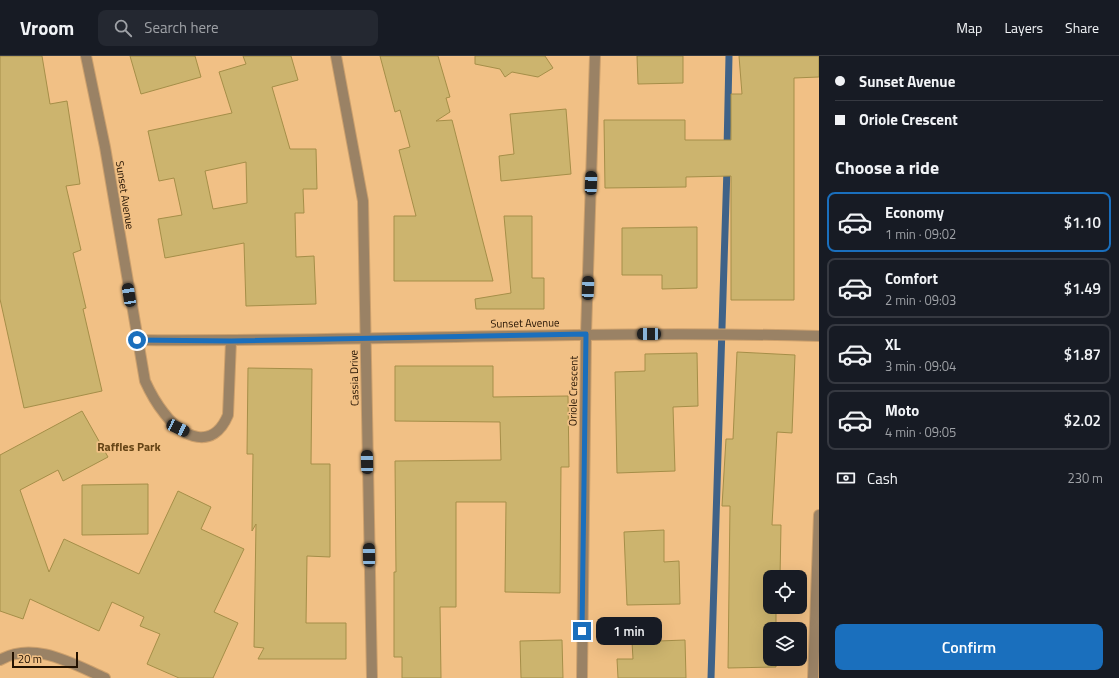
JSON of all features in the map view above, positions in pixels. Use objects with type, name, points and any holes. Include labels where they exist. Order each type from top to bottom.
[{"type":"street","name":"Sunset Avenue","points":[[86,56],[105,147],[145,381],[164,414],[178,428],[195,436],[204,438],[212,437],[219,432],[228,415],[231,341]]},
{"type":"street","name":"Cassia Drive","points":[[336,56],[363,201],[372,678]]},
{"type":"street","name":"Oriole Crescent","points":[[582,678],[586,334],[595,56]]},
{"type":"street","name":"Sunset Avenue","points":[[137,340],[231,341],[586,334],[819,336]]},
{"type":"street","points":[[813,678],[816,665],[819,515]]},
{"type":"street","points":[[0,660],[22,652],[39,653],[60,658],[105,678]]},
{"type":"building","points":[[0,56],[42,56],[50,104],[67,101],[80,184],[66,186],[81,250],[73,253],[86,308],[83,309],[102,391],[24,408],[0,299]]},
{"type":"building","points":[[130,56],[195,56],[201,77],[141,94]]},
{"type":"building","points":[[243,56],[291,56],[298,80],[272,87],[290,149],[316,149],[317,189],[303,189],[304,213],[295,213],[296,257],[314,256],[316,304],[246,306],[244,243],[165,258],[158,219],[182,215],[174,178],[159,181],[148,131],[232,113],[219,72],[246,64]],"holes":[[[246,162],[247,203],[213,209],[205,171]]]},
{"type":"building","points":[[380,56],[438,56],[450,97],[446,98],[450,112],[436,121],[452,120],[493,281],[394,281],[394,216],[416,216],[399,150],[410,147],[400,110],[395,112]]},
{"type":"building","points":[[475,56],[545,56],[553,68],[538,77],[512,72],[505,77],[500,69],[475,64]]},
{"type":"building","points":[[637,56],[683,56],[683,83],[638,84]]},
{"type":"building","points":[[739,56],[819,56],[819,77],[794,78],[794,300],[731,300],[731,176],[686,177],[686,187],[605,188],[604,120],[685,120],[685,140],[731,140],[731,94],[742,94]]},
{"type":"building","points":[[566,109],[571,174],[501,181],[499,156],[514,154],[510,114]]},
{"type":"building","points":[[504,216],[532,216],[532,278],[544,278],[544,309],[476,309],[475,299],[511,293]]},
{"type":"building","points":[[697,227],[697,288],[662,289],[662,275],[622,275],[622,228]]},
{"type":"building","points":[[737,352],[795,355],[792,433],[777,432],[772,525],[781,525],[780,570],[763,570],[763,614],[776,614],[776,622],[763,622],[763,666],[776,667],[728,668],[730,506],[722,506],[726,439],[733,439]]},
{"type":"building","points":[[697,353],[698,406],[673,407],[675,471],[617,473],[615,372],[645,371],[645,354]]},
{"type":"building","points":[[395,366],[493,366],[493,397],[568,396],[569,467],[561,467],[560,593],[505,592],[506,502],[456,502],[456,607],[440,607],[441,678],[402,678],[402,657],[394,657],[394,572],[396,572],[395,461],[501,460],[500,422],[395,421]]},
{"type":"building","points":[[248,368],[312,369],[311,464],[330,464],[330,557],[307,556],[306,623],[346,623],[346,659],[258,659],[264,648],[254,647],[256,524],[252,531],[253,454],[247,454]]},
{"type":"building","points":[[82,411],[108,457],[63,481],[58,470],[20,490],[49,572],[64,539],[139,574],[178,491],[211,507],[201,529],[244,549],[214,612],[238,623],[213,678],[179,678],[147,664],[160,634],[140,626],[144,617],[112,602],[99,631],[30,599],[23,619],[0,611],[0,455]]},
{"type":"building","points":[[148,484],[148,534],[82,535],[82,485]]},
{"type":"building","points":[[664,530],[664,562],[679,561],[680,604],[627,605],[624,532]]},
{"type":"building","points":[[562,640],[563,678],[521,678],[520,641]]},
{"type":"building","points":[[685,640],[686,678],[618,678],[617,659],[633,659],[632,642]]},
{"type":"waterway","points":[[727,150],[729,56]]},
{"type":"waterway","points":[[711,678],[727,168]]},
{"type":"district","name":"Raffles Park","points":[[129,446]]},
{"type":"route","points":[[137,340],[231,341],[586,334],[582,631]]}]
